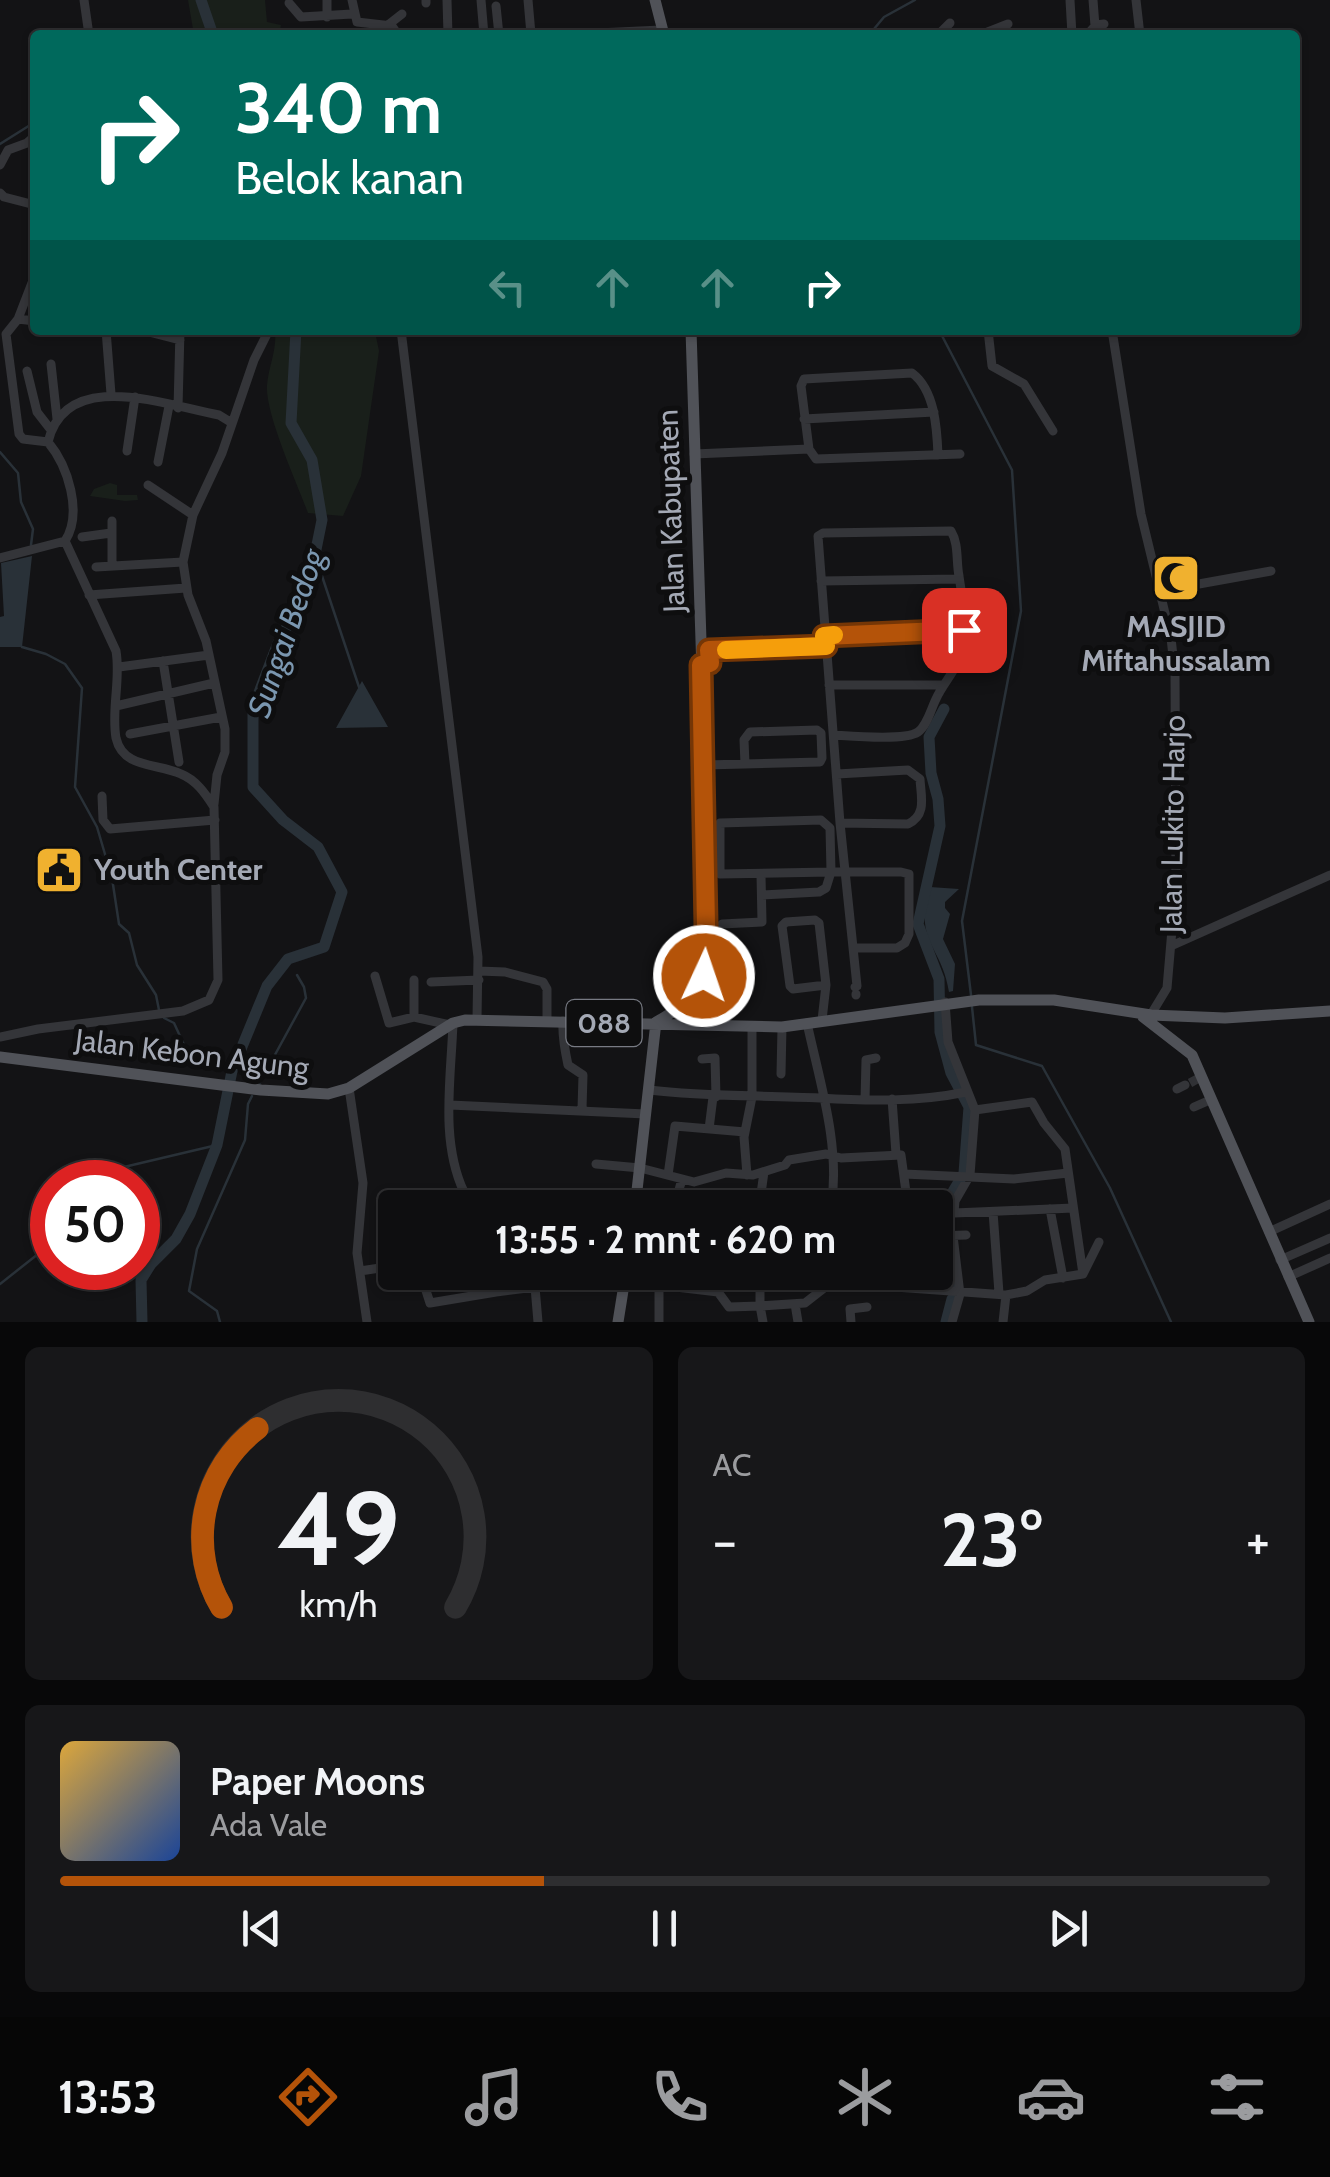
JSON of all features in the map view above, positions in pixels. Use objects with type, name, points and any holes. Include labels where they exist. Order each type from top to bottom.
[{"type":"main road","points":[[653,3],[661,30]]},
{"type":"main road","name":"Jalan Kabupaten","points":[[656,1022],[687,1000],[704,976],[705,765],[692,335]]},
{"type":"main road","name":"Jalan Kebon Agung","points":[[0,1057],[261,1090],[328,1094],[350,1088],[451,1024],[478,1019],[782,1026],[822,1020],[857,999],[1054,1000],[1135,1012],[1150,1017],[1188,1051],[1190,1083],[1210,1100],[1309,1322]]},
{"type":"main road","points":[[1150,1017],[1224,1018],[1330,1011]]},
{"type":"main road","points":[[637,1190],[656,1022]]},
{"type":"main road","points":[[618,1322],[624,1290]]},
{"type":"street","points":[[84,0],[88,30]]},
{"type":"street","points":[[327,0],[328,17]]},
{"type":"street","points":[[352,0],[356,30]]},
{"type":"street","points":[[447,0],[448,30]]},
{"type":"street","points":[[482,0],[484,30]]},
{"type":"street","points":[[528,0],[531,30]]},
{"type":"street","points":[[1070,0],[1072,30]]},
{"type":"street","points":[[1093,0],[1100,25],[1094,30]]},
{"type":"street","points":[[1136,0],[1139,30]]},
{"type":"street","points":[[289,2],[298,16],[355,18],[388,24],[395,30]]},
{"type":"street","points":[[496,6],[498,30]]},
{"type":"street","points":[[388,24],[402,14]]},
{"type":"street","points":[[943,30],[950,22]]},
{"type":"street","points":[[993,30],[1008,24]]},
{"type":"street","points":[[0,165],[8,150],[30,141]]},
{"type":"street","points":[[0,193],[30,204]]},
{"type":"street","points":[[30,288],[18,320],[6,334],[17,429],[23,440],[48,442]]},
{"type":"street","points":[[18,320],[30,320]]},
{"type":"street","points":[[106,335],[111,394]]},
{"type":"street","points":[[158,462],[173,407],[180,335]]},
{"type":"street","points":[[0,1038],[38,1028],[183,1011],[209,1000],[218,980],[214,807],[216,774],[225,752],[209,655],[186,588],[184,562],[193,516],[267,335]]},
{"type":"street","points":[[402,335],[479,976],[478,1019]]},
{"type":"street","points":[[989,335],[992,366],[1024,384],[1053,431]]},
{"type":"street","name":"Jalan Lukito Harjo","points":[[1113,335],[1140,514],[1171,638],[1177,727],[1176,883],[1171,946],[1167,988],[1150,1017]]},
{"type":"street","points":[[51,364],[58,419]]},
{"type":"street","points":[[27,371],[37,412],[51,430]]},
{"type":"street","points":[[938,455],[934,412],[921,381],[912,373],[828,376],[802,381],[809,448],[816,459],[938,455],[960,454]]},
{"type":"street","points":[[0,558],[65,541],[70,532],[73,506],[62,462],[48,442],[58,419],[72,408],[111,394],[135,396],[219,415],[232,423]]},
{"type":"street","points":[[127,451],[135,396]]},
{"type":"street","points":[[804,419],[934,412]]},
{"type":"street","points":[[694,454],[809,448]]},
{"type":"street","points":[[148,486],[193,516]]},
{"type":"street","points":[[112,521],[112,566]]},
{"type":"street","points":[[834,735],[916,734],[959,662],[966,602],[959,579],[956,539],[947,530],[820,534],[817,546],[857,999]]},
{"type":"street","points":[[82,538],[112,534]]},
{"type":"street","points":[[65,541],[112,641],[119,667],[116,740],[122,753],[136,762],[186,776],[214,807]]},
{"type":"street","points":[[96,567],[184,562]]},
{"type":"street","points":[[1160,590],[1272,571]]},
{"type":"street","points":[[821,580],[959,579]]},
{"type":"street","points":[[89,595],[186,588]]},
{"type":"street","points":[[709,650],[964,630]]},
{"type":"street","points":[[700,636],[708,637],[710,663],[701,665]]},
{"type":"street","points":[[119,667],[209,655]]},
{"type":"street","points":[[163,661],[179,762]]},
{"type":"street","points":[[116,706],[214,683]]},
{"type":"street","points":[[829,685],[942,686]]},
{"type":"street","points":[[130,734],[222,717]]},
{"type":"street","points":[[705,765],[745,764],[820,762],[821,733],[817,730],[746,734],[745,764]]},
{"type":"street","points":[[837,774],[908,770],[920,778],[922,812],[917,819],[908,824],[840,824]]},
{"type":"street","points":[[102,796],[102,820],[110,829],[214,820]]},
{"type":"street","points":[[762,894],[820,892],[826,888],[831,872],[826,822],[720,822],[720,874],[761,875],[831,872],[901,872],[911,879],[906,944],[896,948],[854,948]]},
{"type":"street","points":[[722,924],[762,922],[761,875]]},
{"type":"street","points":[[1171,946],[1330,875]]},
{"type":"street","points":[[822,1020],[826,985],[817,921],[786,922],[782,926],[790,986],[826,985]]},
{"type":"street","points":[[432,982],[505,972],[544,982],[547,1021]]},
{"type":"street","points":[[374,976],[389,1023],[414,1018],[451,1024],[451,1162],[463,1190]]},
{"type":"street","points":[[414,980],[414,1018]]},
{"type":"street","points":[[945,1002],[946,1035],[975,1110],[970,1175],[954,1201],[955,1214],[1072,1208]]},
{"type":"street","points":[[563,1022],[568,1065],[584,1075],[582,1110]]},
{"type":"street","points":[[807,1024],[833,1155],[833,1190]]},
{"type":"street","points":[[746,1175],[744,1132],[752,1097],[752,1026]]},
{"type":"street","points":[[780,1074],[782,1026]]},
{"type":"street","points":[[702,1060],[715,1058],[715,1097],[709,1129]]},
{"type":"street","points":[[864,1100],[866,1060],[876,1058]]},
{"type":"street","points":[[350,1088],[363,1183],[357,1254],[367,1322]]},
{"type":"street","points":[[650,1090],[844,1102],[966,1092]]},
{"type":"street","points":[[892,1099],[896,1154]]},
{"type":"street","points":[[1194,1107],[1210,1100]]},
{"type":"street","points":[[975,1110],[1032,1102],[1044,1124],[1064,1144],[1083,1274]]},
{"type":"street","points":[[450,1104],[646,1114]]},
{"type":"street","points":[[668,1175],[674,1126],[744,1132]]},
{"type":"street","points":[[596,1164],[640,1168],[694,1182],[726,1173],[764,1172],[795,1159],[896,1154],[903,1156],[908,1194],[954,1201]]},
{"type":"street","points":[[762,1190],[764,1172]]},
{"type":"street","points":[[904,1174],[1014,1179],[1068,1173]]},
{"type":"street","points":[[679,1190],[682,1179]]},
{"type":"street","points":[[1269,1232],[1330,1204]]},
{"type":"street","points":[[1050,1209],[1064,1278]]},
{"type":"street","points":[[993,1212],[1004,1322]]},
{"type":"street","points":[[952,1322],[960,1294],[953,1236],[966,1235]]},
{"type":"street","points":[[1280,1260],[1330,1238]]},
{"type":"street","points":[[1083,1274],[1099,1242]]},
{"type":"street","points":[[1288,1277],[1330,1258]]},
{"type":"street","points":[[360,1270],[378,1268]]},
{"type":"street","points":[[916,1290],[1020,1294],[1040,1282],[1083,1274]]},
{"type":"street","points":[[426,1290],[431,1303],[516,1290]]},
{"type":"street","points":[[535,1290],[538,1322]]},
{"type":"street","points":[[659,1322],[660,1290]]},
{"type":"street","points":[[704,1290],[718,1292],[729,1307],[807,1302],[822,1290]]},
{"type":"street","points":[[760,1290],[763,1322]]},
{"type":"street","points":[[796,1304],[798,1322]]},
{"type":"street","points":[[851,1322],[850,1309],[867,1306]]},
{"type":"shaded area","points":[[188,0],[265,0],[267,22],[281,25],[280,30],[193,30]]},
{"type":"shaded area","points":[[275,335],[376,335],[379,351],[361,476],[343,516],[308,513],[268,398]]},
{"type":"shaded area","points":[[110,483],[117,485],[117,495],[137,495],[138,500],[90,496],[94,489]]},
{"type":"shaded area","points":[[32,556],[22,647],[0,647],[0,617],[4,616],[1,563]]},
{"type":"shaded area","points":[[362,681],[388,727],[336,728]]},
{"type":"shaded area","points":[[930,887],[959,889],[945,902],[950,914],[943,939],[955,964],[953,991],[949,992],[927,932]]},
{"type":"waterway","name":"Sungai Bedog","points":[[201,0],[211,30]]},
{"type":"waterway","points":[[873,30],[884,17],[915,0]]},
{"type":"waterway","points":[[0,144],[30,125]]},
{"type":"waterway","name":"Sungai Bedog","points":[[142,1322],[141,1280],[176,1239],[190,1214],[217,1145],[232,1071],[267,986],[288,959],[324,947],[342,892],[318,847],[283,820],[253,787],[253,708],[278,643],[308,589],[322,520],[312,460],[291,423],[296,335]]},
{"type":"waterway","points":[[942,335],[1012,470],[1021,611],[962,921],[971,995]]},
{"type":"waterway","points":[[0,452],[18,473],[21,502],[33,529],[31,545]]},
{"type":"waterway","points":[[315,555],[359,687]]},
{"type":"waterway","points":[[22,647],[65,664],[82,688],[75,787],[97,827],[112,878],[119,924],[129,933],[137,965],[156,995],[159,1010]]},
{"type":"waterway","points":[[944,709],[929,737],[940,826],[918,924],[939,979],[940,1032],[951,1073],[969,1107],[964,1173],[953,1192]]},
{"type":"waterway","points":[[259,1084],[306,998],[297,975]]},
{"type":"waterway","points":[[972,1007],[976,1045],[1042,1066],[1110,1188],[1171,1322]]},
{"type":"waterway","points":[[164,1018],[174,1023],[190,1058],[232,1071]]},
{"type":"waterway","points":[[220,1322],[217,1311],[189,1291],[197,1249],[245,1140],[252,1096]]},
{"type":"waterway","points":[[154,1160],[217,1145]]},
{"type":"waterway","points":[[0,1284],[30,1260]]},
{"type":"waterway","points":[[946,1322],[952,1299]]},
{"type":"tunnel","points":[[1190,1083],[1199,1078]]},
{"type":"slow traffic","points":[[726,650],[826,646],[824,636],[834,635]]},
{"type":"place","name":"MASJID Miftahussalam","points":[[1176,578]]},
{"type":"place","name":"Youth Center","points":[[59,870]]},
{"type":"route","points":[[704,976],[705,765],[701,665],[710,663],[709,650],[826,646],[824,636],[964,630]]}]
